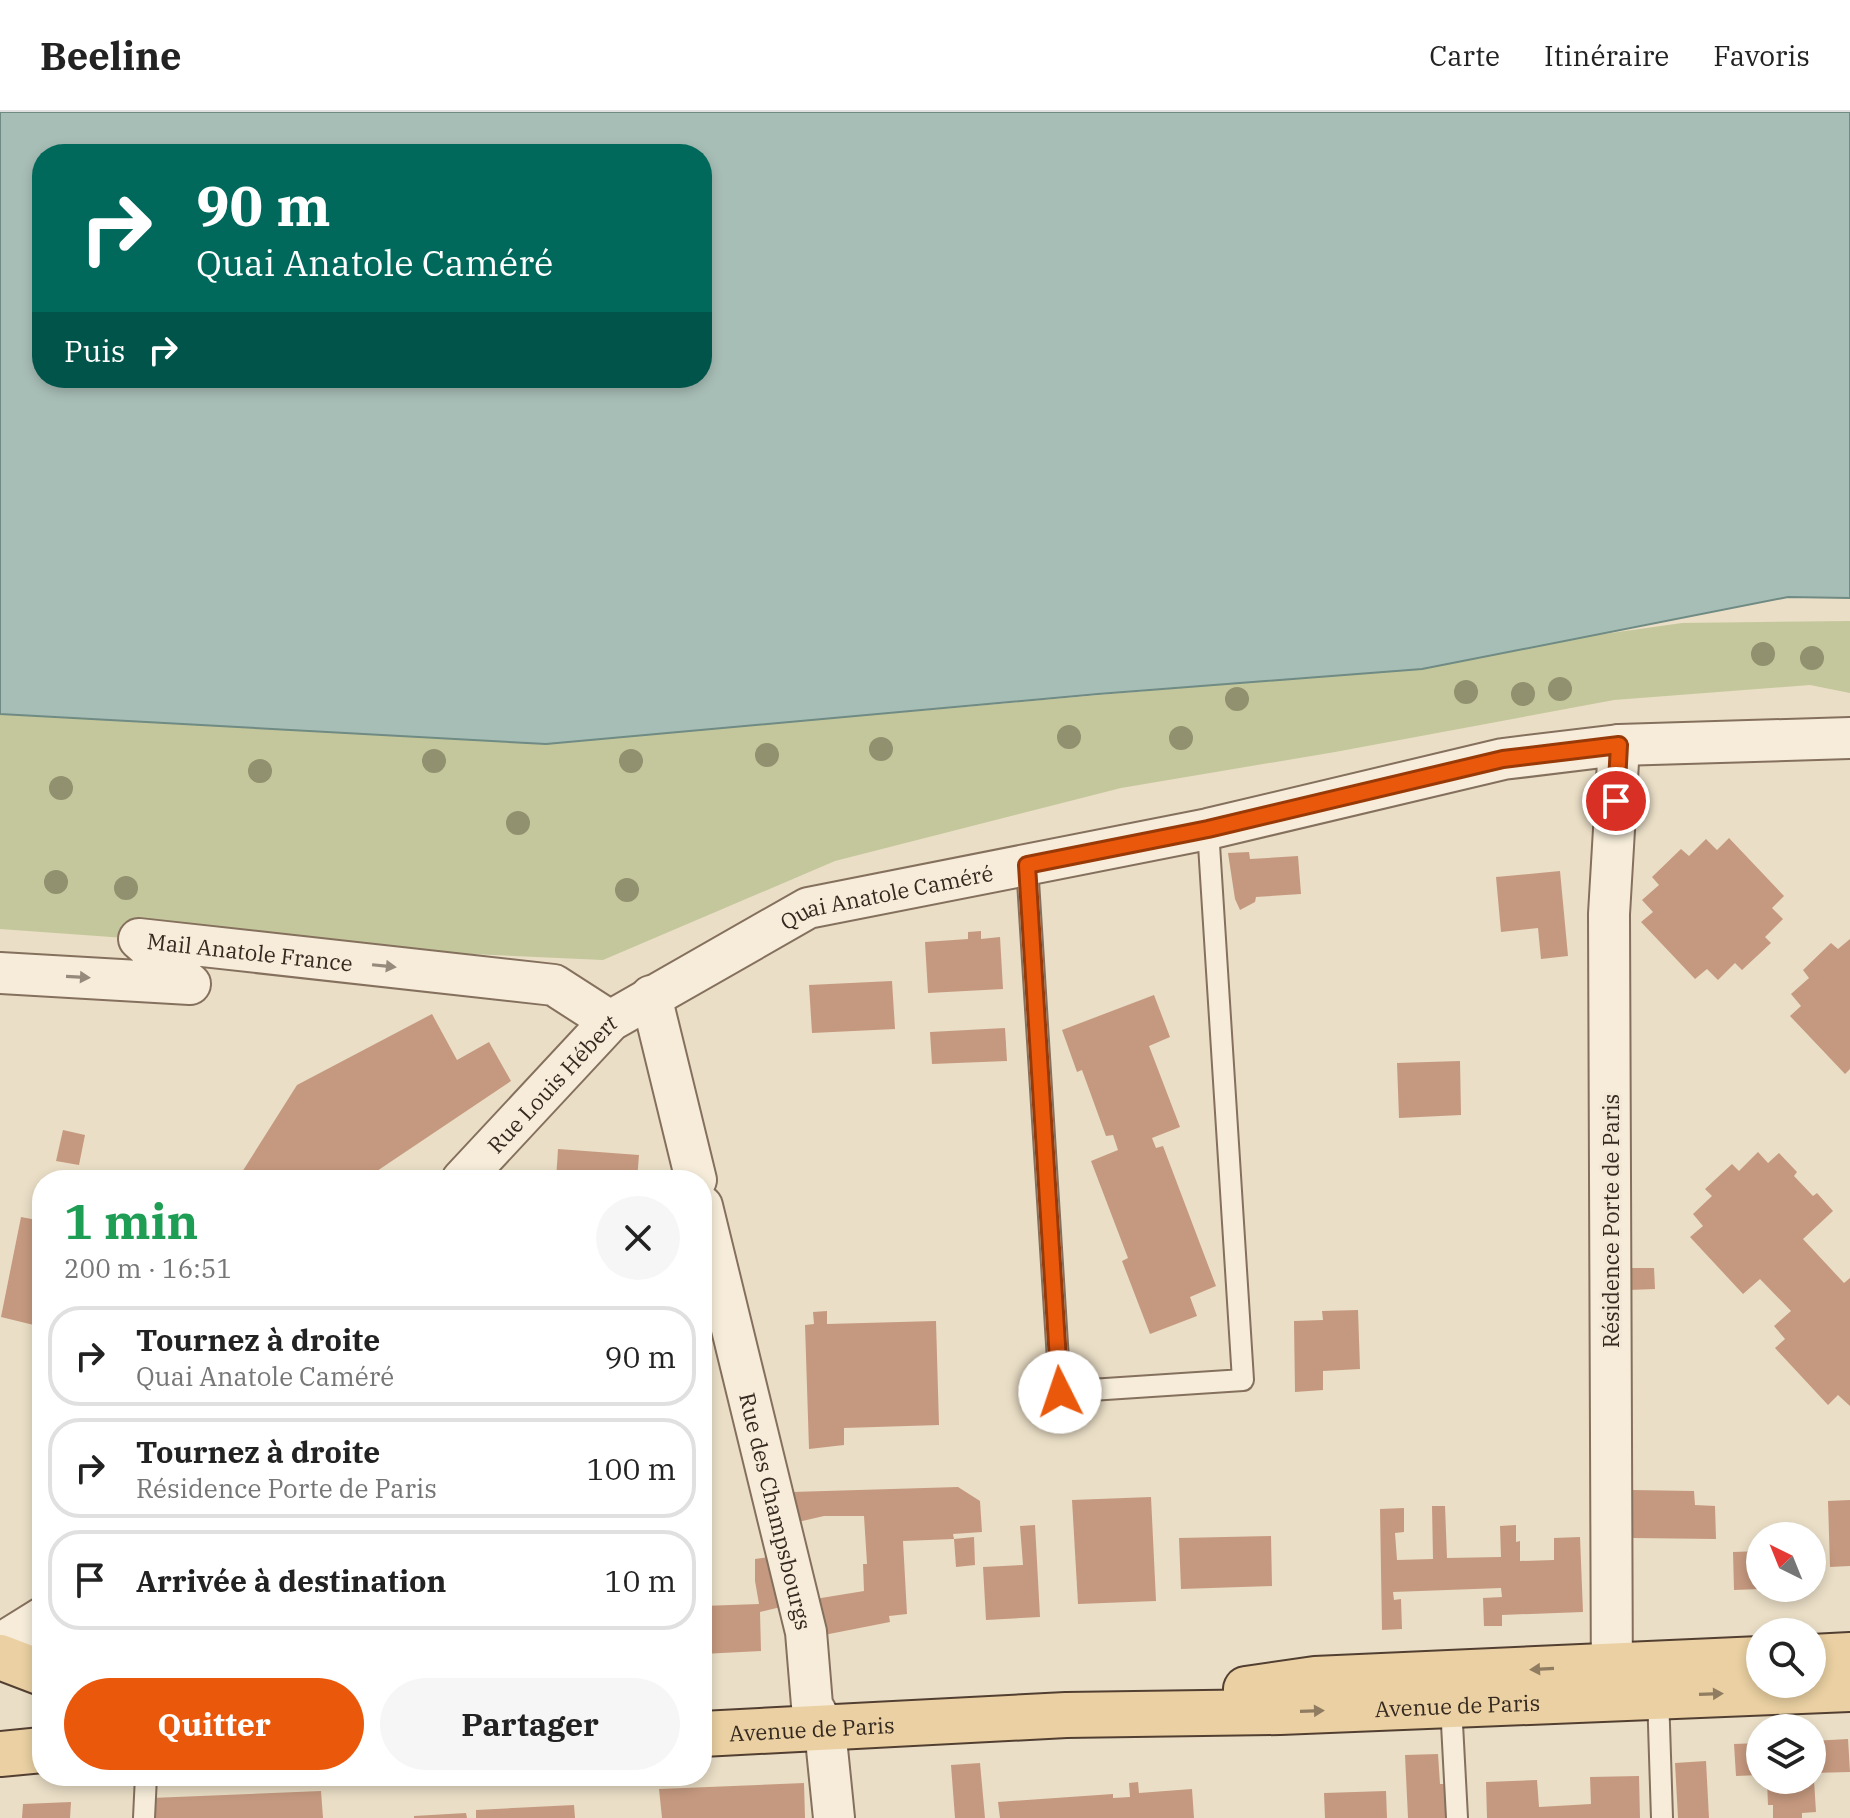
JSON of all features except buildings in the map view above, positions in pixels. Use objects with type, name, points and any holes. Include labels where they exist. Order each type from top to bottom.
[{"type":"main road","points":[[1826,1656],[1850,1655]]},
{"type":"main road","points":[[0,1657],[32,1669]]},
{"type":"main road","name":"Avenue de Paris","points":[[1658,1680],[1746,1662]]},
{"type":"main road","name":"Avenue de Paris","points":[[1066,1715],[1315,1679],[1658,1680],[1850,1689]]},
{"type":"main road","name":"Avenue de Paris","points":[[712,1734],[1066,1715],[1280,1712],[1451,1705],[1612,1682]]},
{"type":"main road","points":[[0,1754],[32,1751]]},
{"type":"street","name":"Quai Anatole Caméré","points":[[651,996],[808,908],[1208,829],[1503,759],[1619,745],[1850,738]]},
{"type":"street","name":"Résidence Porte de Paris","points":[[1612,1682],[1609,914],[1619,745]]},
{"type":"street","name":"Mail Anatole France","points":[[0,973],[190,984],[139,939],[554,985],[610,1021]]},
{"type":"street","name":"Rue Louis Hébert","points":[[471,1170],[610,1021],[651,996]]},
{"type":"street","points":[[651,996],[694,1170]]},
{"type":"street","name":"Rue des Champsbourgs","points":[[712,1247],[806,1632],[812,1705],[825,1729],[834,1818]]},
{"type":"street","points":[[0,1644],[32,1624]]},
{"type":"lane","points":[[1027,865],[1060,1392],[1243,1380],[1208,829]]},
{"type":"lane","points":[[1658,1680],[1662,1818]]},
{"type":"lane","points":[[1451,1705],[1457,1818]]},
{"type":"lane","points":[[144,1818],[146,1786]]},
{"type":"green space","points":[[1850,621],[1850,693],[1810,685],[1614,700],[1121,788],[835,861],[603,960],[139,939],[0,929],[0,701],[643,735],[1283,679],[1682,623]]},
{"type":"water","points":[[0,112],[1850,112],[1850,598],[1788,597],[1422,669],[1098,694],[546,744],[0,714]]},
{"type":"route","points":[[1060,1392],[1027,865],[1208,829],[1503,759],[1619,745],[1616,801]]}]
